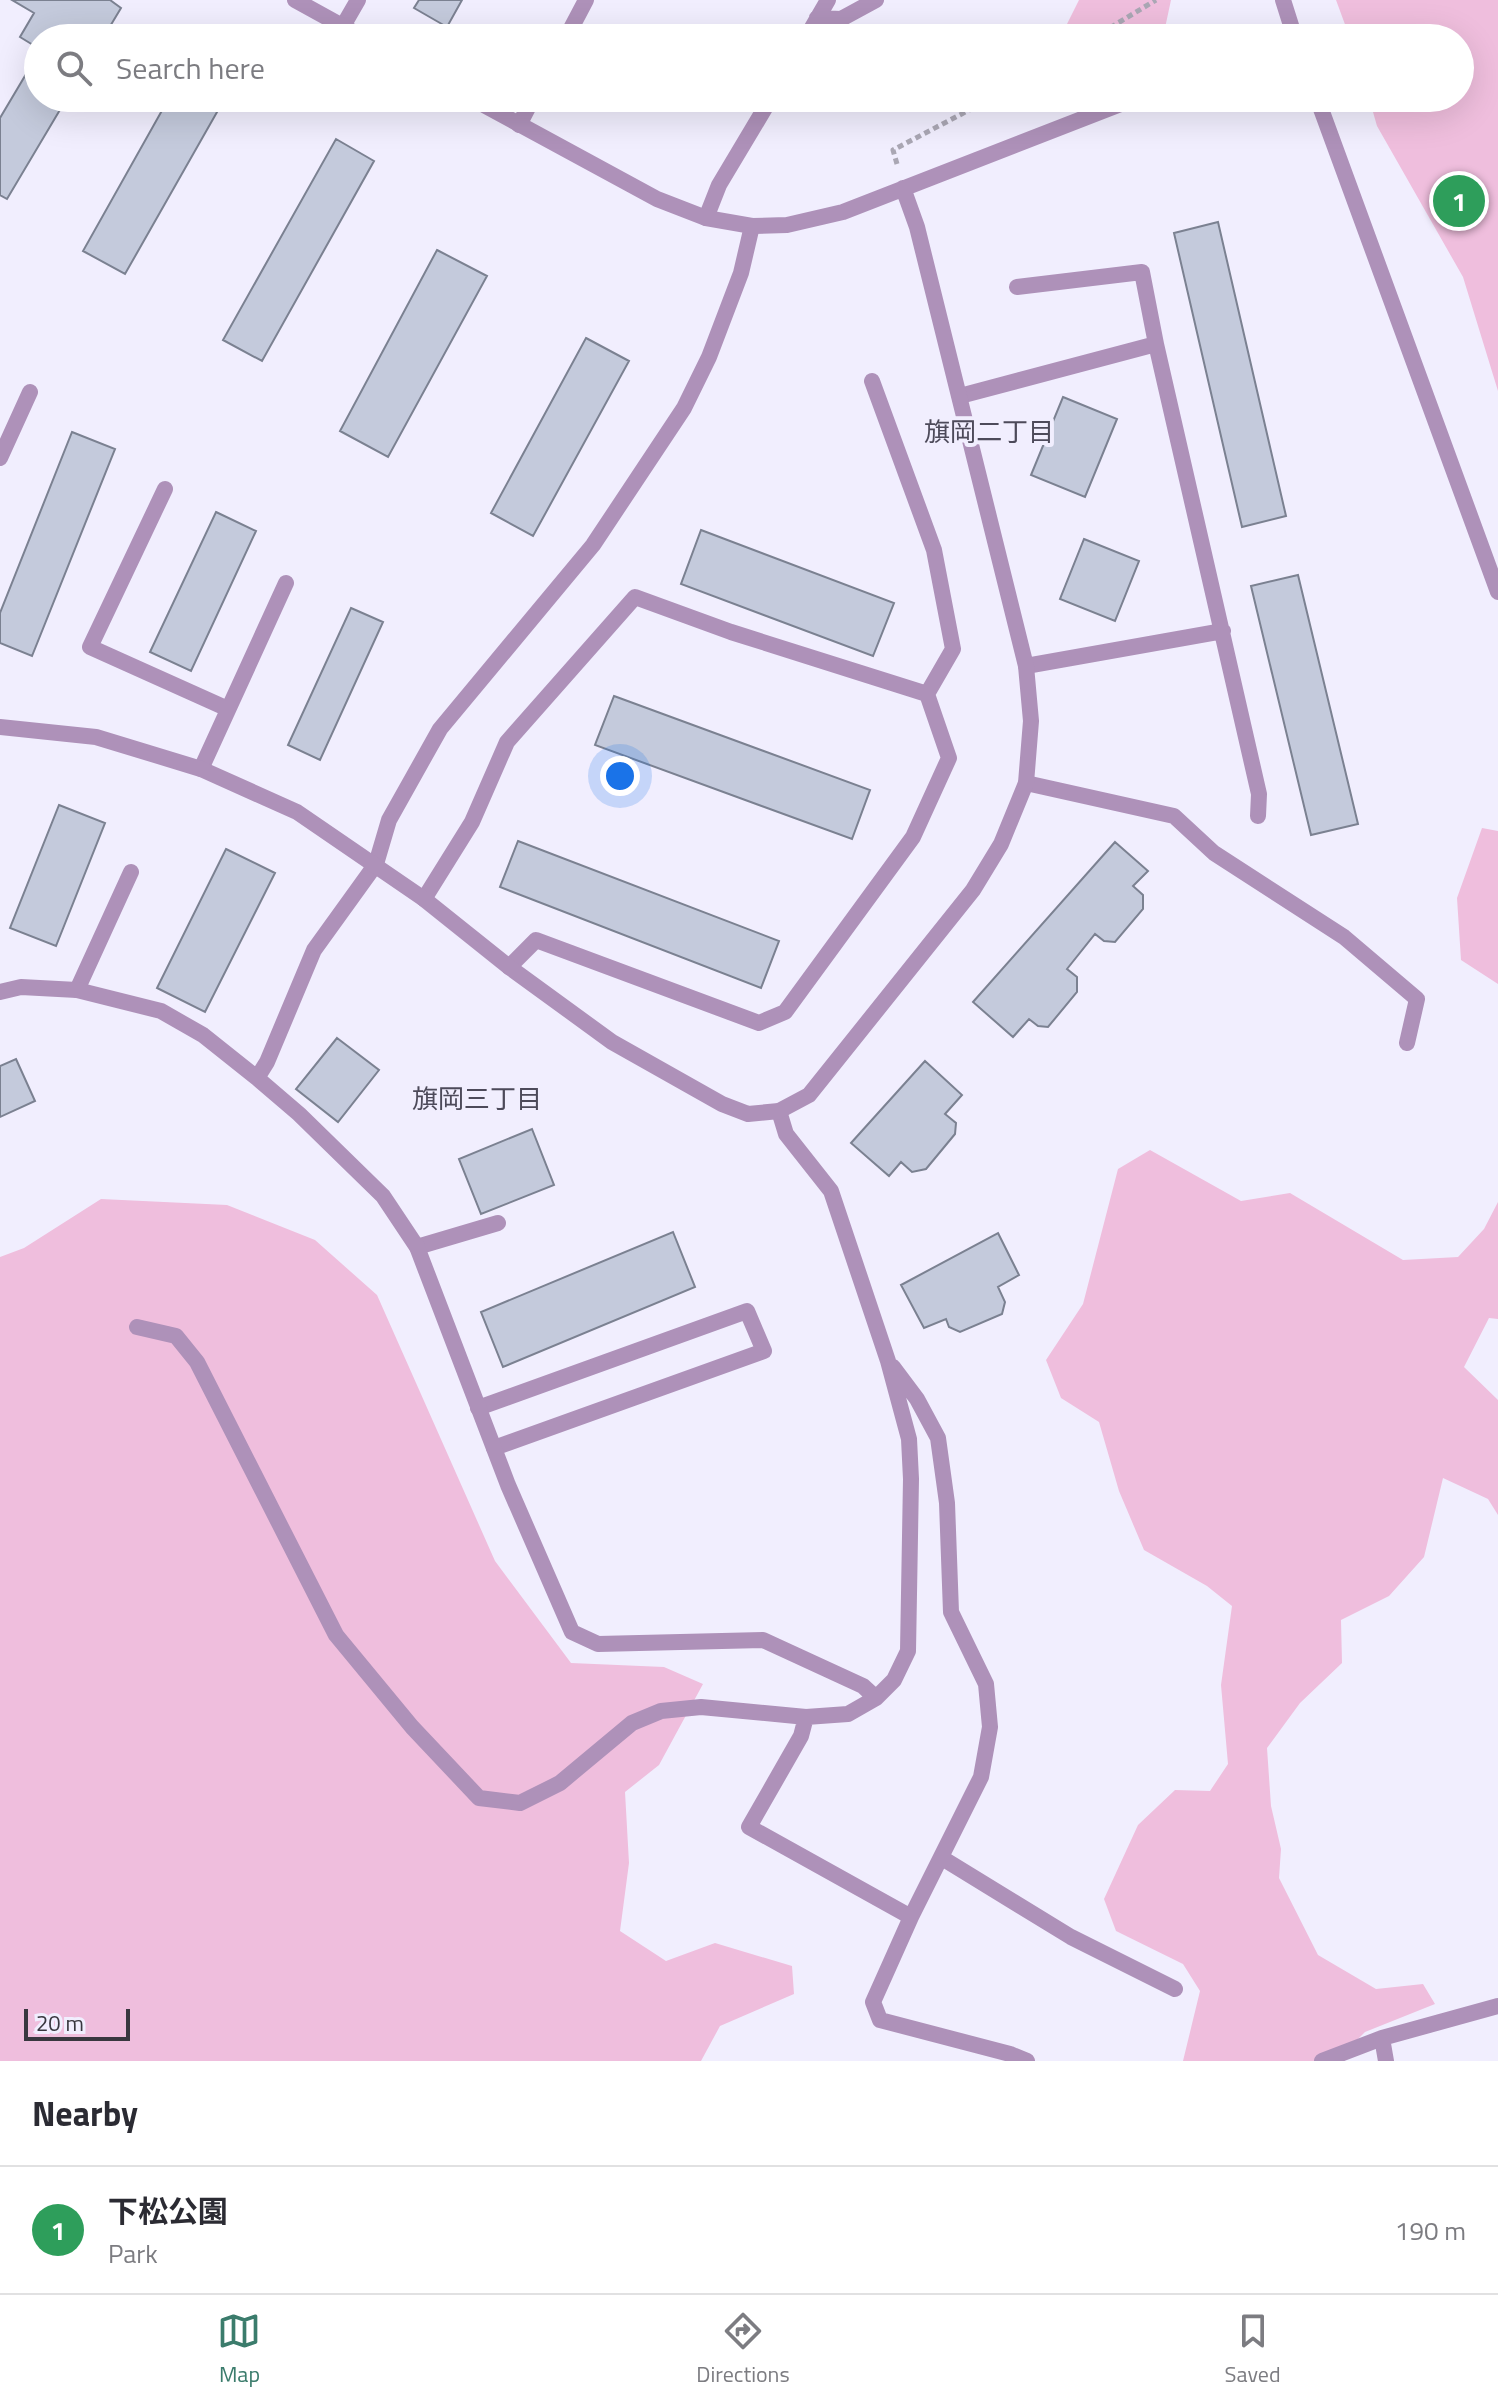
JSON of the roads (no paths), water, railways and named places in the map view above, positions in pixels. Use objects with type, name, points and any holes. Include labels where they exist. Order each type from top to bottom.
[{"type":"street","points":[[295,0],[339,24]]},
{"type":"street","points":[[344,24],[358,0]]},
{"type":"street","points":[[573,24],[586,0]]},
{"type":"street","points":[[814,24],[828,0]]},
{"type":"street","points":[[817,18],[841,19],[876,0]]},
{"type":"street","points":[[1283,0],[1291,24]]},
{"type":"street","points":[[496,112],[657,199],[706,218],[752,226],[787,225],[843,212],[1100,112]]},
{"type":"street","points":[[519,125],[526,112]]},
{"type":"street","points":[[706,218],[719,185],[763,112]]},
{"type":"street","points":[[1322,112],[1498,592]]},
{"type":"street","points":[[0,727],[96,737],[201,769],[297,812],[424,899],[509,967],[612,1042],[722,1104],[748,1114],[779,1111],[809,1095],[973,890],[1001,844],[1026,783],[1031,721],[1026,666],[917,227],[903,188]]},
{"type":"street","points":[[257,1078],[267,1062],[314,950],[376,864],[389,820],[440,729],[593,545],[684,408],[709,357],[741,273],[752,226]]},
{"type":"street","points":[[1017,287],[1142,272],[1259,794],[1258,816]]},
{"type":"street","points":[[960,396],[1156,344]]},
{"type":"street","points":[[509,967],[536,940],[759,1023],[785,1012],[913,837],[949,758],[927,694],[953,649],[934,550],[872,381]]},
{"type":"street","points":[[0,458],[30,392]]},
{"type":"street","points":[[165,489],[90,647],[228,709]]},
{"type":"street","points":[[201,769],[286,583]]},
{"type":"street","points":[[424,899],[472,822],[507,742],[635,597],[731,632],[927,694]]},
{"type":"street","points":[[1026,666],[1223,631]]},
{"type":"street","points":[[1026,783],[1174,816],[1214,853],[1344,937],[1417,999],[1407,1043]]},
{"type":"street","points":[[77,990],[131,872]]},
{"type":"street","points":[[0,992],[21,987],[77,990],[161,1011],[203,1035],[257,1078],[375,1187],[417,1247],[494,1448],[572,1632],[598,1644],[763,1640],[863,1686],[876,1698]]},
{"type":"street","points":[[137,1327],[176,1336],[197,1362],[336,1635],[412,1727],[479,1798],[520,1803],[560,1783],[632,1723],[661,1711],[701,1707],[806,1717],[848,1714],[876,1698],[894,1680],[908,1651],[909,1439],[888,1361],[831,1191],[786,1134],[779,1111]]},
{"type":"street","points":[[417,1247],[498,1223]]},
{"type":"street","points":[[478,1408],[747,1311],[764,1351],[494,1448]]},
{"type":"street","points":[[888,1361],[917,1399],[938,1438],[947,1503],[951,1612],[986,1684],[990,1727],[981,1777],[911,1917],[873,2002],[880,2020],[1027,2061]]},
{"type":"street","points":[[806,1717],[801,1736],[749,1827],[911,1917]]},
{"type":"street","points":[[942,1858],[1071,1937],[1175,1989]]},
{"type":"street","points":[[1322,2061],[1382,2038],[1498,2006]]},
{"type":"street","points":[[1382,2038],[1386,2061]]},
{"type":"place","name":"下松公園","points":[[1459,201]]},
{"type":"district","name":"旗岡二丁目","points":[[989,431]]},
{"type":"district","name":"旗岡三丁目","points":[[477,1098]]}]
